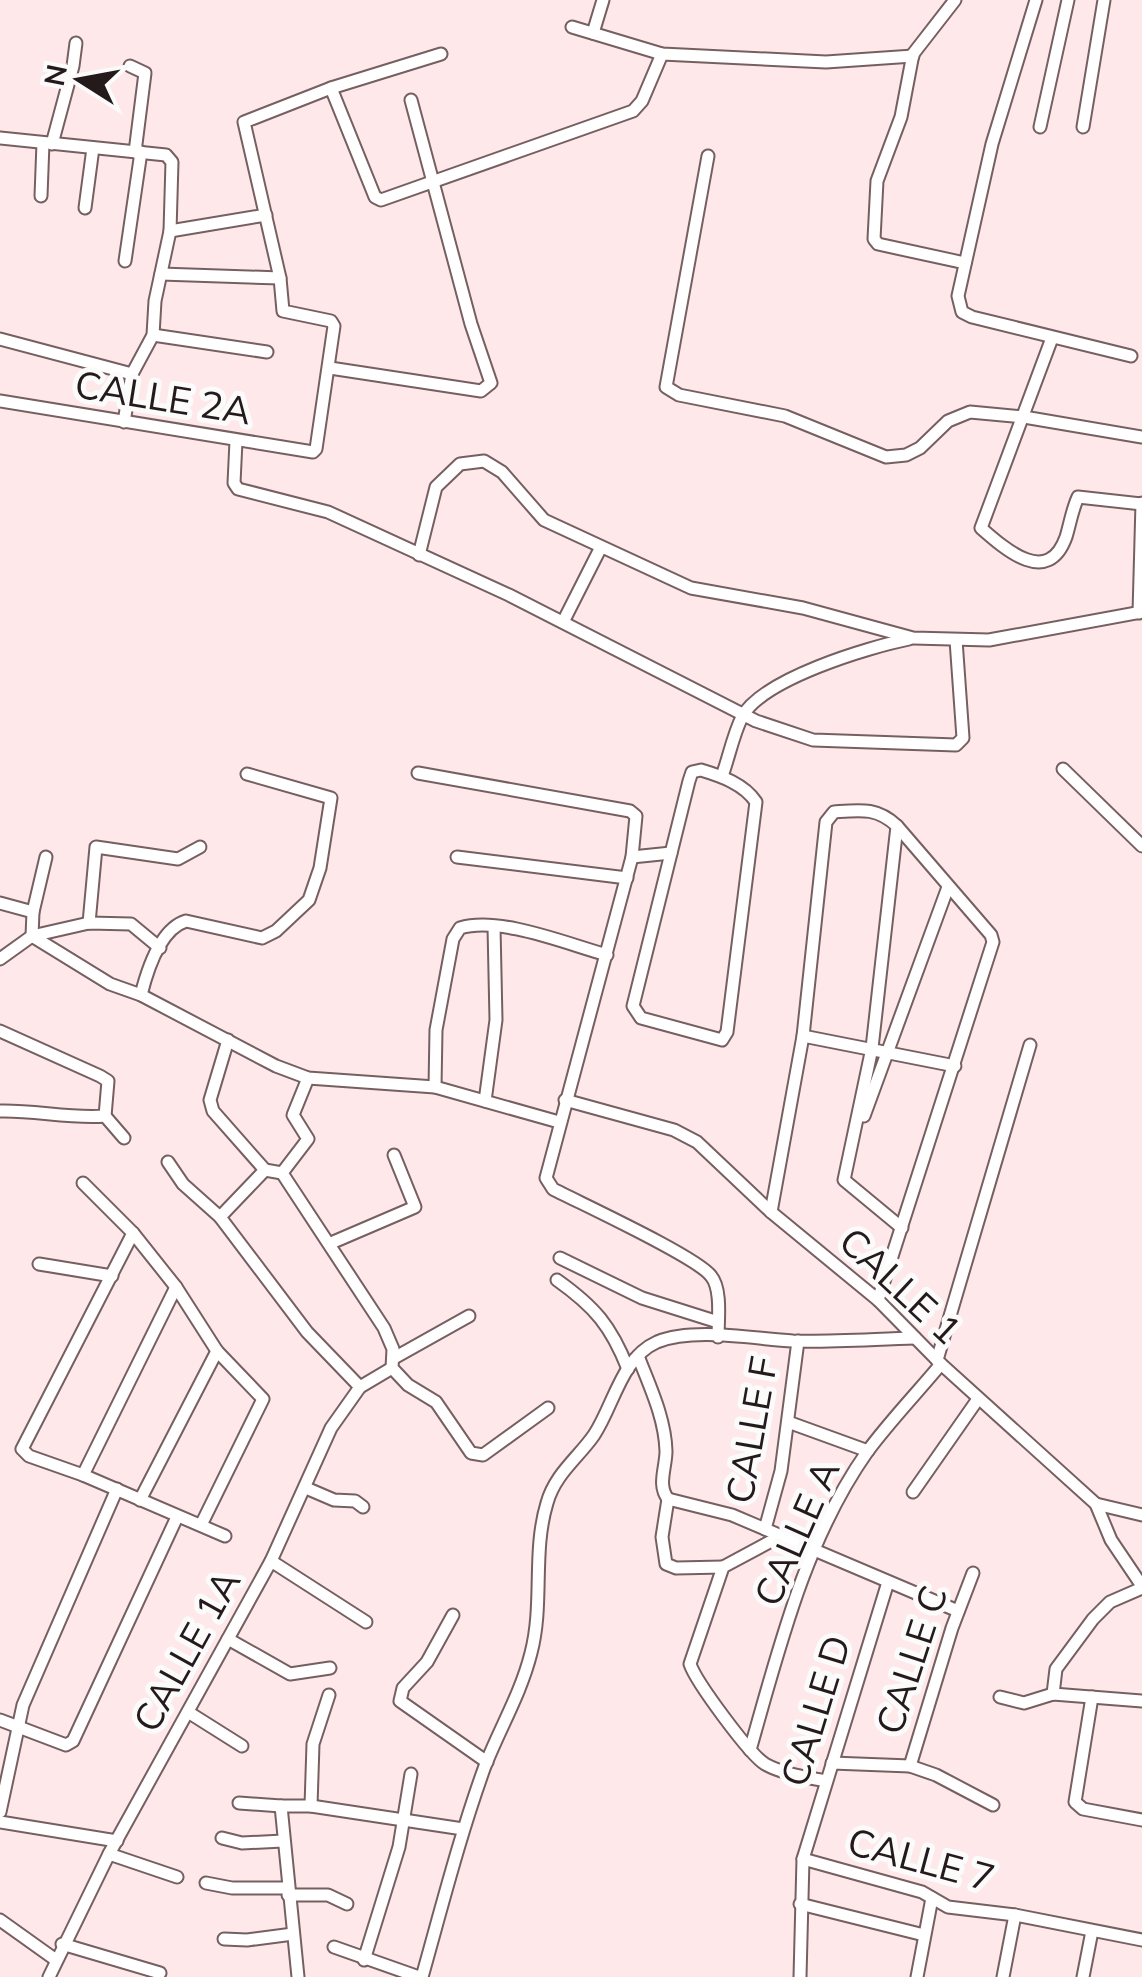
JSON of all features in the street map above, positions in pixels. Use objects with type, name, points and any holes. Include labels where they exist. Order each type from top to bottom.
[{"type":"street","points":[[593,34],[603,0]]},
{"type":"street","points":[[955,0],[913,56],[900,120],[877,181],[874,240],[965,262]]},
{"type":"street","points":[[1036,0],[992,144],[958,296],[962,312],[1131,356]]},
{"type":"street","points":[[1040,128],[1068,0]]},
{"type":"street","points":[[1083,126],[1104,0]]},
{"type":"street","points":[[572,27],[662,54],[826,62],[913,56]]},
{"type":"street","points":[[41,196],[48,143],[73,66],[76,43]]},
{"type":"street","points":[[411,100],[471,324],[491,383],[481,390],[330,368],[333,323],[283,310],[280,278],[244,122],[246,118],[332,88],[441,54]]},
{"type":"street","points":[[332,88],[375,198],[381,200],[632,110],[642,102],[662,54]]},
{"type":"street","points":[[125,261],[145,73],[130,66]]},
{"type":"street","points":[[0,138],[170,157],[170,231],[153,335],[132,374],[124,422]]},
{"type":"street","points":[[84,208],[93,148]]},
{"type":"street","points":[[708,156],[666,387],[679,394],[785,416],[886,457],[920,448],[958,415],[978,412],[1142,438]]},
{"type":"street","points":[[170,231],[266,215]]},
{"type":"street","points":[[161,274],[280,278]]},
{"type":"street","points":[[153,335],[267,352]]},
{"type":"street","points":[[419,554],[436,488],[446,475],[473,460],[484,461],[502,472],[540,517],[681,586],[803,608],[913,638],[989,640],[1141,612],[1142,504],[1078,497],[1065,540],[1052,559],[1042,562],[1032,562],[1000,544],[982,528],[1052,338]]},
{"type":"street","points":[[0,339],[132,374]]},
{"type":"street","name":"CALLE 2A","points":[[0,401],[236,441],[316,450],[330,368]]},
{"type":"street","points":[[236,441],[234,483],[238,489],[328,512],[789,734],[813,740],[956,745],[963,738],[956,640]]},
{"type":"street","points":[[563,622],[600,548]]},
{"type":"street","points":[[722,776],[744,714],[774,688],[870,647],[913,638]]},
{"type":"street","points":[[1063,769],[1142,846]]},
{"type":"street","points":[[701,770],[722,776],[750,793],[756,802],[727,1032],[722,1040],[641,1018],[634,1013],[633,1006],[692,772],[701,770]]},
{"type":"street","points":[[418,773],[636,816],[627,878],[546,1178],[548,1185],[713,1277],[718,1337]]},
{"type":"street","points":[[141,995],[146,974],[172,929],[186,922],[262,938],[309,900],[320,868],[331,798],[247,774]]},
{"type":"street","points":[[771,1212],[802,1036],[828,816],[870,809],[887,816],[897,826],[991,935],[992,950],[878,1300]]},
{"type":"street","points":[[897,826],[872,1048],[844,1180],[902,1228]]},
{"type":"street","points":[[89,924],[96,846],[178,859],[200,847]]},
{"type":"street","points":[[632,857],[671,852]]},
{"type":"street","points":[[32,936],[33,912],[46,857]]},
{"type":"street","points":[[457,857],[627,878]]},
{"type":"street","points":[[854,1143],[948,887]]},
{"type":"street","points":[[0,903],[33,912]]},
{"type":"street","points":[[0,959],[32,936],[89,924],[131,924],[160,948]]},
{"type":"street","points":[[435,1087],[436,1030],[453,939],[460,928],[470,925],[517,930],[607,954]]},
{"type":"street","points":[[485,1101],[496,1020],[494,927]]},
{"type":"street","points":[[32,936],[110,984],[141,995],[276,1066],[308,1078],[435,1087],[560,1122]]},
{"type":"street","points":[[0,1031],[108,1081],[104,1116],[124,1138]]},
{"type":"street","points":[[802,1036],[956,1066]]},
{"type":"street","points":[[228,1040],[210,1100],[213,1111],[265,1170],[282,1173],[384,1328],[393,1363],[408,1385],[436,1402],[477,1456],[484,1455],[548,1408]]},
{"type":"street","points":[[939,1362],[1030,1045]]},
{"type":"street","points":[[282,1173],[308,1139],[294,1115],[308,1078]]},
{"type":"street","name":"CALLE 1","points":[[565,1100],[689,1136],[771,1212],[878,1300],[939,1362],[1096,1504],[1111,1540],[1142,1587]]},
{"type":"street","points":[[0,1111],[104,1116]]},
{"type":"street","points":[[331,1243],[415,1207],[394,1155]]},
{"type":"street","points":[[168,1162],[183,1184],[220,1218],[308,1332],[360,1387]]},
{"type":"street","points":[[220,1218],[265,1170]]},
{"type":"street","points":[[83,1183],[133,1233],[176,1287],[218,1350],[263,1399],[202,1526]]},
{"type":"street","points":[[133,1233],[22,1449],[29,1456],[225,1536]]},
{"type":"street","points":[[560,1258],[642,1298],[718,1322]]},
{"type":"street","points":[[39,1264],[112,1276]]},
{"type":"street","points":[[558,1280],[595,1308],[618,1344],[628,1369]]},
{"type":"street","points":[[83,1476],[176,1287]]},
{"type":"street","name":"CALLE 1A","points":[[49,1977],[109,1854],[271,1561],[332,1428],[360,1387],[469,1316]]},
{"type":"street","points":[[334,1948],[420,1977],[463,1829],[487,1762],[512,1710],[539,1623],[541,1529],[547,1501],[568,1464],[594,1436],[638,1356],[656,1343],[686,1335],[798,1341],[915,1338]]},
{"type":"street","name":"CALLE F","points":[[765,1529],[781,1471],[798,1341]]},
{"type":"street","points":[[140,1500],[218,1350]]},
{"type":"street","points":[[638,1356],[664,1427],[662,1487],[668,1498],[662,1537],[666,1564],[676,1568],[723,1567],[779,1536]]},
{"type":"street","name":"CALLE A","points":[[750,1750],[784,1634],[814,1552],[868,1451],[939,1362]]},
{"type":"street","points":[[913,1492],[978,1398]]},
{"type":"street","points":[[788,1422],[868,1451]]},
{"type":"street","points":[[306,1488],[334,1500],[355,1501],[363,1506]]},
{"type":"street","points":[[0,1812],[22,1705],[117,1490]]},
{"type":"street","points":[[668,1498],[732,1515],[958,1612]]},
{"type":"street","points":[[1096,1504],[1142,1515]]},
{"type":"street","points":[[0,1720],[66,1745],[73,1741],[177,1517]]},
{"type":"street","points":[[271,1561],[366,1622]]},
{"type":"street","points":[[723,1567],[690,1664],[763,1763],[826,1782]]},
{"type":"street","name":"CALLE C","points":[[910,1766],[973,1573]]},
{"type":"street","name":"CALLE D","points":[[800,1977],[803,1859],[888,1582]]},
{"type":"street","points":[[1053,1694],[1056,1669],[1093,1619],[1110,1602],[1142,1587]]},
{"type":"street","points":[[453,1615],[427,1662],[403,1688],[400,1701],[487,1762]]},
{"type":"street","points":[[228,1639],[290,1674],[330,1668]]},
{"type":"street","points":[[1000,1697],[1024,1703],[1053,1694],[1142,1701]]},
{"type":"street","points":[[311,1806],[316,1729],[330,1695]]},
{"type":"street","points":[[1092,1697],[1075,1802],[1083,1809],[1142,1820]]},
{"type":"street","points":[[188,1712],[242,1746]]},
{"type":"street","points":[[832,1763],[910,1766],[993,1804]]},
{"type":"street","points":[[364,1960],[404,1820],[411,1774]]},
{"type":"street","points":[[240,1803],[269,1802],[280,1808],[311,1806],[463,1829]]},
{"type":"street","points":[[280,1808],[298,1976],[288,1977]]},
{"type":"street","points":[[0,1822],[117,1841]]},
{"type":"street","points":[[222,1838],[242,1843],[282,1841]]},
{"type":"street","points":[[109,1854],[177,1877]]},
{"type":"street","name":"CALLE 7","points":[[803,1859],[922,1892],[948,1907],[1142,1940]]},
{"type":"street","points":[[206,1883],[328,1895],[348,1904]]},
{"type":"street","points":[[917,1977],[932,1898]]},
{"type":"street","points":[[800,1904],[924,1935]]},
{"type":"street","points":[[1003,1977],[1015,1916]]},
{"type":"street","points":[[0,1920],[56,1960]]},
{"type":"street","points":[[1083,1977],[1092,1931]]},
{"type":"street","points":[[224,1939],[292,1934]]},
{"type":"street","points":[[62,1944],[160,1972]]}]
